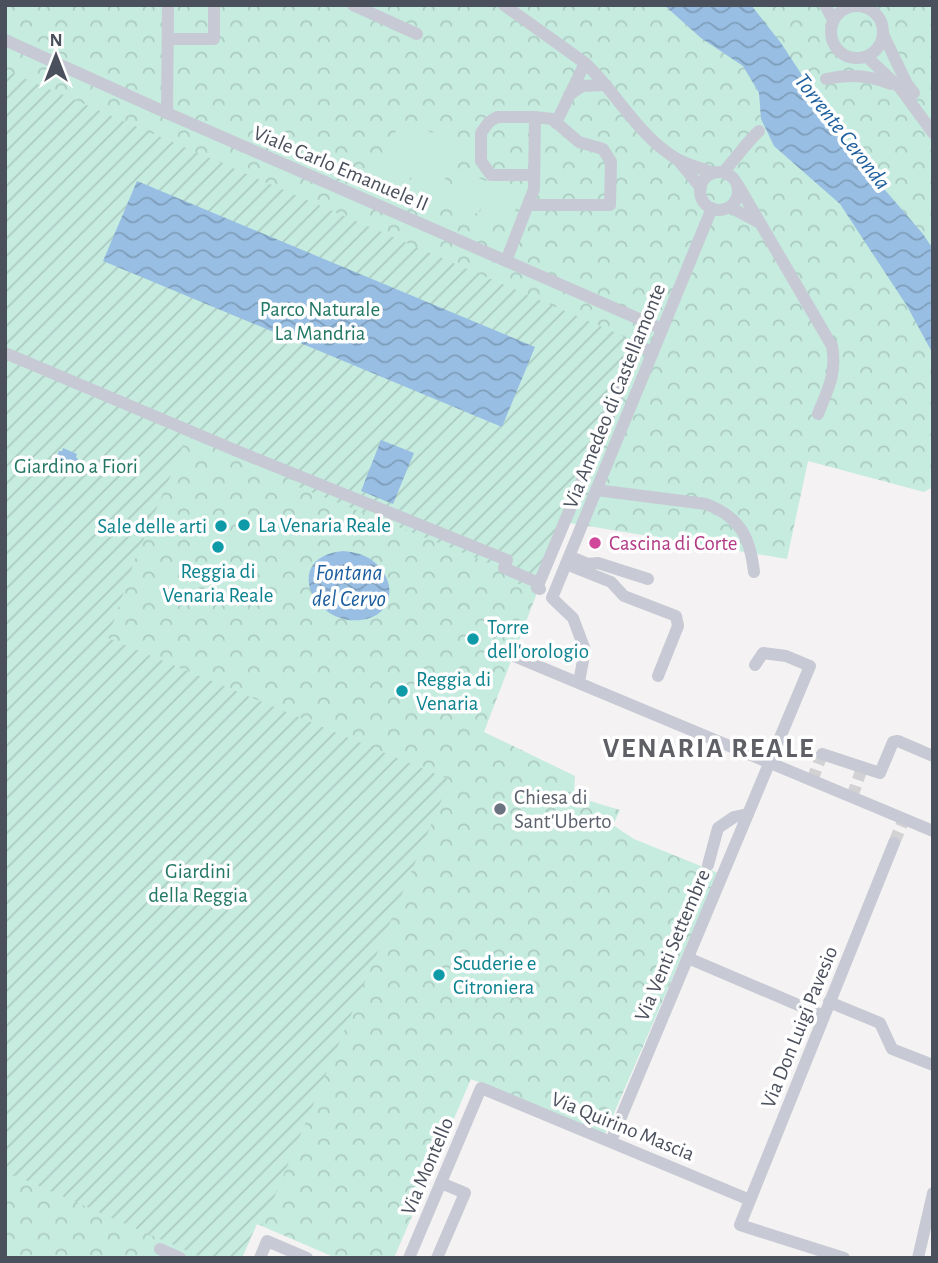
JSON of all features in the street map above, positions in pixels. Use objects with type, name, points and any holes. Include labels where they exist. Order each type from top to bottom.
[{"type":"street","points":[[167,113],[168,5]]},
{"type":"street","points":[[168,39],[214,39],[214,5]]},
{"type":"street","points":[[353,5],[417,34]]},
{"type":"street","points":[[504,5],[585,63],[656,144],[678,159],[727,177],[760,224],[832,346],[835,361],[818,414]]},
{"type":"street","points":[[825,5],[833,20]]},
{"type":"street","points":[[823,82],[853,59],[867,57],[878,48],[883,28],[877,10],[854,6],[844,9],[833,20],[830,28],[834,45],[839,52],[853,59]]},
{"type":"street","points":[[883,34],[907,84],[933,119]]},
{"type":"street","name":"Viale Carlo Emanuele II","points":[[5,40],[662,329]]},
{"type":"street","points":[[823,82],[839,52]]},
{"type":"street","points":[[867,57],[900,88],[933,133]]},
{"type":"street","points":[[556,123],[585,63]]},
{"type":"street","points":[[823,82],[845,76],[877,78],[900,88]]},
{"type":"street","points":[[569,95],[582,86],[606,85]]},
{"type":"street","points":[[528,205],[610,205],[611,162],[603,149],[579,142],[552,119],[497,117],[489,122],[481,133],[481,161],[491,174],[534,175]]},
{"type":"street","points":[[506,261],[534,189],[535,117]]},
{"type":"street","points":[[727,177],[742,147],[759,131]]},
{"type":"street","points":[[678,159],[701,188],[703,200],[712,208],[721,210],[730,207],[737,197],[727,177]]},
{"type":"street","points":[[701,188],[705,179],[727,177]]},
{"type":"street","points":[[730,207],[760,224]]},
{"type":"street","name":"Via Amedeo di Castellamonte","points":[[553,596],[712,208]]},
{"type":"street","points":[[579,682],[585,650],[572,618],[553,596],[537,588],[638,346],[653,352]]},
{"type":"street","points":[[5,353],[507,561],[504,568],[539,583]]},
{"type":"street","points":[[596,490],[706,504],[721,510],[740,528],[749,544],[754,572]]},
{"type":"street","points":[[567,560],[598,563],[648,579]]},
{"type":"street","points":[[567,560],[611,582],[624,596],[676,616],[678,626],[658,676]]},
{"type":"street","name":"Via Venti Settembre","points":[[611,1141],[810,666],[786,656],[763,653],[755,665]]},
{"type":"street","points":[[514,656],[933,831]]},
{"type":"street","points":[[822,754],[880,773],[893,742],[898,741],[933,756]]},
{"type":"street","points":[[708,864],[718,828],[734,817],[748,814]]},
{"type":"street","name":"Via Don Luigi Pavesio","points":[[844,1258],[740,1225],[894,843]]},
{"type":"street","points":[[688,957],[824,1016]]},
{"type":"street","points":[[829,1002],[880,1023],[892,1049],[933,1065]]},
{"type":"street","name":"Via Quirino Mascia","points":[[481,1088],[750,1200]]},
{"type":"street","name":"Via Montello","points":[[409,1258],[481,1088]]},
{"type":"street","points":[[437,1258],[465,1193],[441,1183]]},
{"type":"street","points":[[918,1258],[933,1193]]},
{"type":"street","points":[[260,1258],[267,1241],[307,1258]]},
{"type":"street","points":[[161,1254],[180,1258]]},
{"type":"green space","name":"Parco Naturale La Mandria","points":[[5,5],[933,5],[933,487],[924,492],[808,461],[787,559],[564,522],[484,732],[575,776],[574,793],[620,810],[613,825],[634,839],[718,873],[605,1134],[471,1079],[394,1258],[336,1258],[257,1224],[242,1258],[5,1258]]},
{"type":"green space","name":"Giardini della Reggia","points":[[5,70],[623,336],[630,350],[532,589],[514,582],[516,574],[291,484],[293,477],[187,437],[134,562],[108,638],[450,780],[262,1226],[256,1224],[242,1258],[203,1258],[5,1171]]},
{"type":"green space","points":[[401,119],[430,131],[405,190],[376,178]]},
{"type":"green space","points":[[431,132],[460,144],[435,203],[406,191]]},
{"type":"green space","points":[[461,171],[491,183],[478,214],[449,201]]},
{"type":"green space","points":[[492,184],[521,196],[509,226],[479,214]]},
{"type":"water","points":[[664,5],[751,5],[781,43],[853,153],[933,249],[933,354],[907,306],[840,204],[774,146],[761,119],[759,93],[743,66],[701,38]]},
{"type":"water","points":[[137,181],[535,347],[502,427],[103,261]]},
{"type":"water","points":[[381,440],[414,453],[393,504],[361,491]]},
{"type":"water","points":[[63,448],[77,454],[78,459],[72,473],[54,468],[53,464]]},
{"type":"water","name":"Fontana del Cervo","points":[[343,551],[370,559],[386,578],[389,596],[386,605],[372,617],[361,620],[344,619],[329,613],[311,590],[309,577],[313,565],[324,556]]},
{"type":"tunnel","points":[[812,781],[822,754]]},
{"type":"tunnel","points":[[852,797],[862,768]]},
{"type":"tunnel","points":[[894,843],[904,819]]},
{"type":"place","name":"La Venaria Reale","points":[[244,525]]},
{"type":"place","name":"Sale delle arti","points":[[221,526]]},
{"type":"place","name":"Cascina di Corte","points":[[595,543]]},
{"type":"place","name":"Reggia di Venaria Reale","points":[[218,547]]},
{"type":"place","name":"Torre dell'orologio","points":[[473,639]]},
{"type":"place","name":"Reggia di Venaria","points":[[402,691]]},
{"type":"place","name":"Chiesa di Sant'Uberto","points":[[500,809]]},
{"type":"place","name":"Scuderie e Citroniera","points":[[439,975]]},
{"type":"district","name":"VENARIA REALE","points":[[709,747]]},
{"type":"water label","name":"Torrente Ceronda","points":[[843,131]]},
{"type":"park label","name":"Giardino a Fiori","points":[[76,466]]}]
